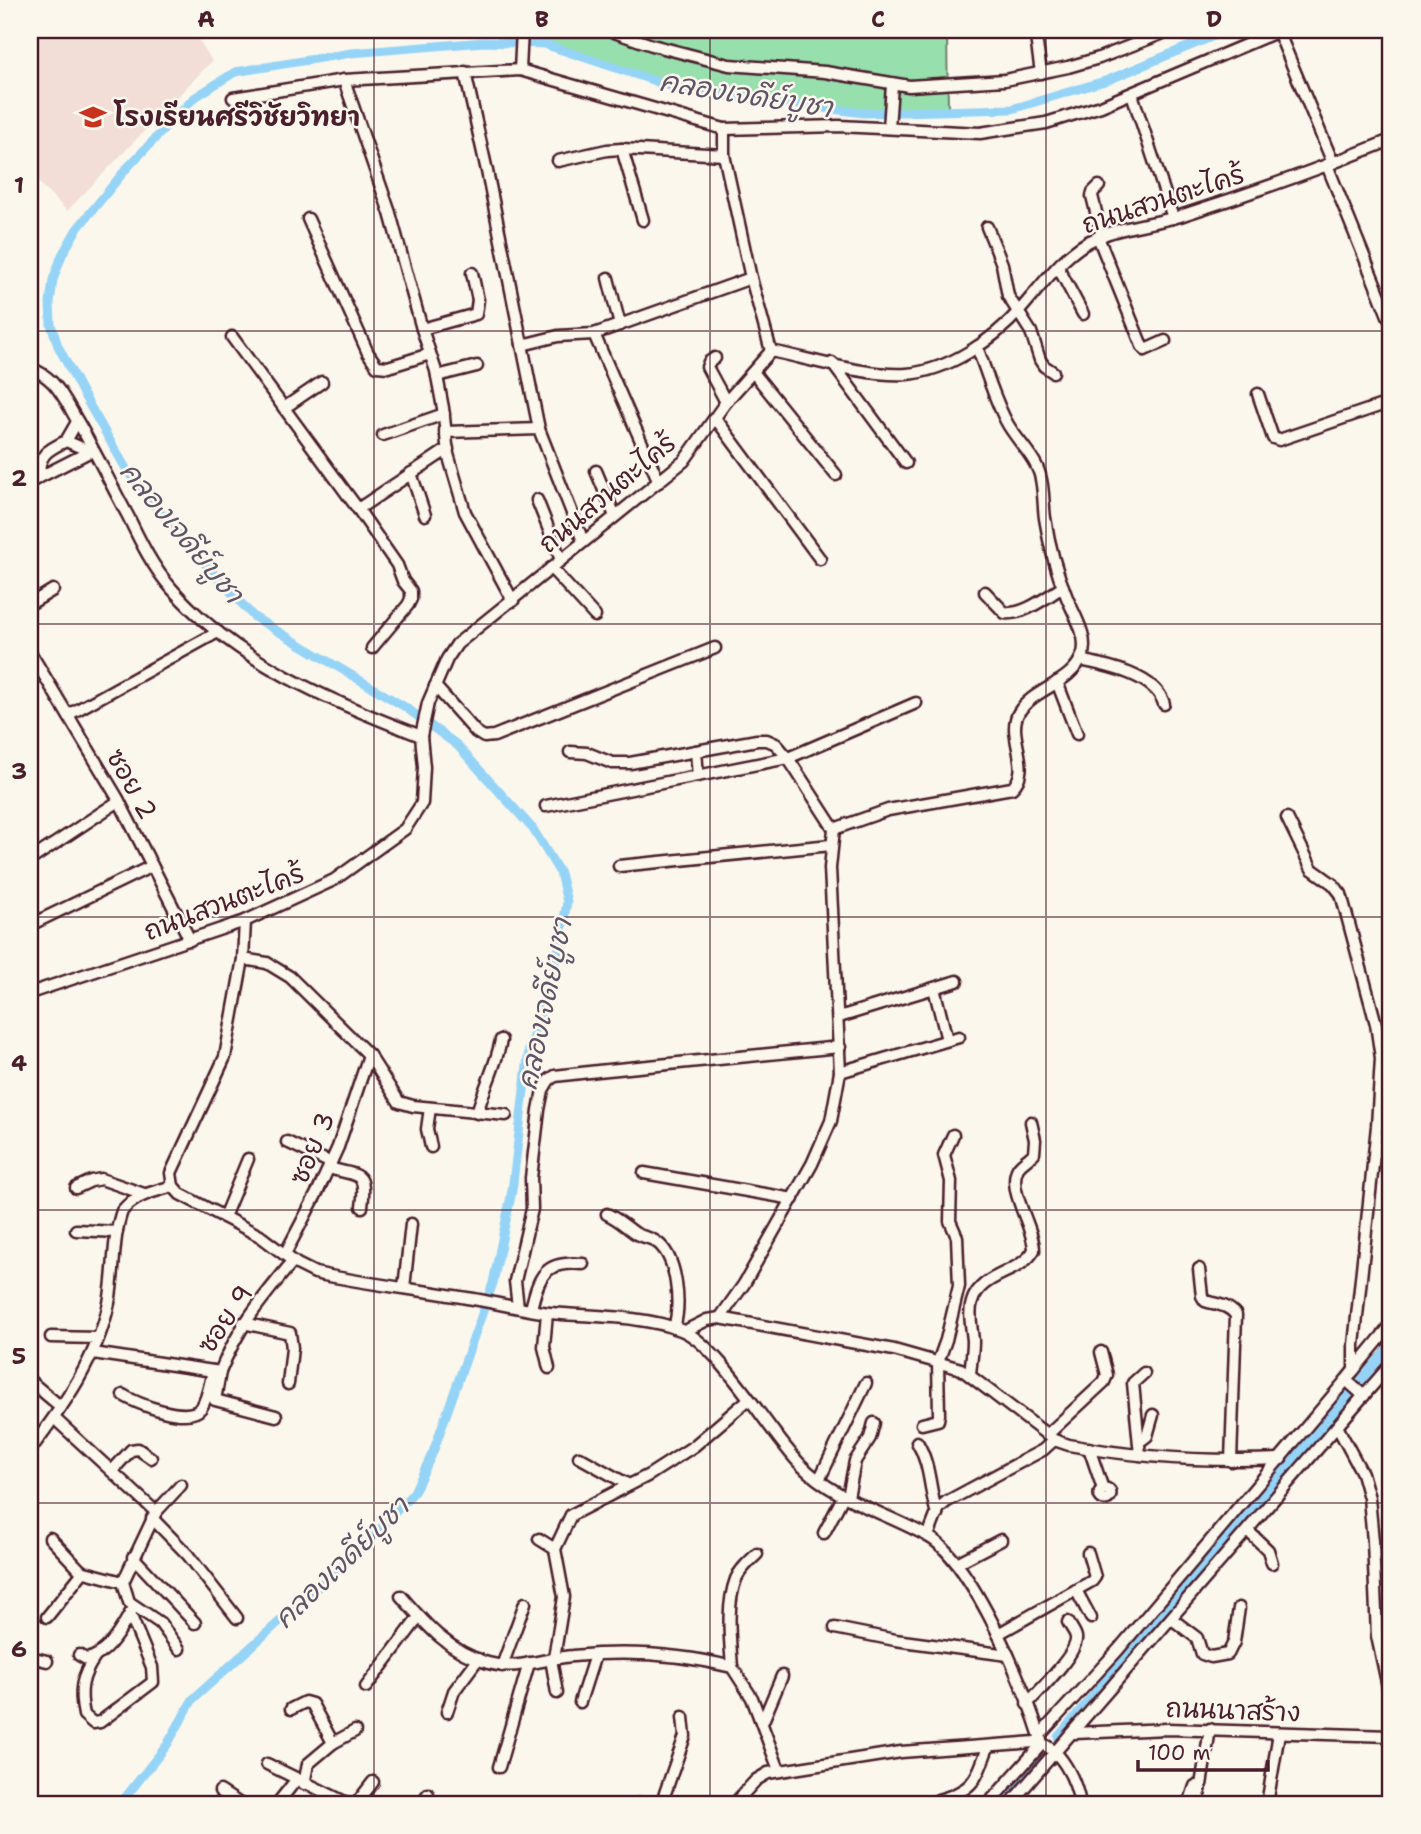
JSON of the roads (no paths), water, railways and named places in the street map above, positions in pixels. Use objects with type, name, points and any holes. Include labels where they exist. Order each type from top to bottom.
[{"type":"street","points":[[520,65],[522,30]]},
{"type":"street","points":[[607,30],[729,65],[825,72],[892,85],[960,84],[1041,73],[1099,58],[1171,30]]},
{"type":"street","points":[[1035,30],[1041,73]]},
{"type":"street","points":[[233,98],[344,80],[465,72],[520,65],[724,129],[889,125],[979,132],[1033,125],[1090,109],[1132,94],[1280,30],[1391,323]]},
{"type":"street","points":[[465,72],[539,429],[583,541]]},
{"type":"street","points":[[344,80],[390,213],[437,376],[448,449],[465,512],[513,601]]},
{"type":"street","points":[[889,125],[892,85]]},
{"type":"street","points":[[1132,94],[1173,218]]},
{"type":"street","points":[[724,129],[724,155],[751,278],[771,351]]},
{"type":"street","name":"ถนนสวนตะไคร้","points":[[30,993],[244,921],[334,880],[405,828],[422,803],[422,731],[428,703],[447,659],[457,644],[684,461],[726,402],[771,351],[871,371],[908,374],[941,365],[977,346],[1018,312],[1058,267],[1082,245],[1100,237],[1173,218],[1391,140]]},
{"type":"street","points":[[558,161],[622,149],[724,155]]},
{"type":"street","points":[[622,149],[643,220]]},
{"type":"street","points":[[1099,186],[1092,196],[1100,237],[1142,346],[1146,350],[1165,341]]},
{"type":"street","points":[[308,219],[368,352],[377,366],[388,367],[430,354]]},
{"type":"street","points":[[987,227],[1002,264],[1008,296],[1031,332],[1040,360],[1053,372]]},
{"type":"street","points":[[1058,267],[1083,314]]},
{"type":"street","points":[[422,329],[476,314],[478,300],[472,273]]},
{"type":"street","points":[[608,278],[620,325]]},
{"type":"street","points":[[522,345],[558,336],[594,334],[751,278]]},
{"type":"street","points":[[594,334],[659,482]]},
{"type":"street","points":[[232,337],[358,509],[397,565],[411,591],[408,605],[372,648]]},
{"type":"street","points":[[834,829],[888,810],[1012,788],[1019,782],[1021,772],[1015,723],[1019,712],[1057,682],[1083,654],[1083,640],[1078,622],[1063,587],[1045,520],[1040,476],[1005,421],[977,346]]},
{"type":"street","points":[[715,358],[709,362],[708,367],[726,402]]},
{"type":"street","points":[[832,363],[906,463]]},
{"type":"street","points":[[437,376],[477,366]]},
{"type":"street","points":[[30,368],[43,374],[54,384],[141,543],[158,571],[190,608],[218,632],[297,683],[362,713],[422,731]]},
{"type":"street","points":[[753,372],[836,475]]},
{"type":"street","points":[[284,408],[322,382]]},
{"type":"street","points":[[1258,394],[1270,432],[1276,440],[1391,402]]},
{"type":"street","points":[[383,435],[444,414]]},
{"type":"street","points":[[716,419],[820,559]]},
{"type":"street","points":[[34,479],[42,456],[66,441],[77,422]]},
{"type":"street","points":[[445,432],[539,429]]},
{"type":"street","points":[[66,441],[92,450]]},
{"type":"street","points":[[358,509],[448,449]]},
{"type":"street","points":[[34,479],[92,450]]},
{"type":"street","points":[[596,471],[615,516]]},
{"type":"street","points":[[411,474],[425,515]]},
{"type":"street","points":[[537,500],[561,560]]},
{"type":"street","points":[[551,568],[595,616]]},
{"type":"street","points":[[30,569],[30,579]]},
{"type":"street","points":[[985,592],[1005,612],[1012,613],[1021,611],[1063,587]]},
{"type":"street","points":[[30,604],[53,590]]},
{"type":"street","points":[[68,715],[218,632]]},
{"type":"street","points":[[435,686],[475,732],[484,737],[494,736],[715,648]]},
{"type":"street","name":"ซอย 2","points":[[30,652],[119,802],[190,940]]},
{"type":"street","points":[[1080,660],[1129,673],[1157,692],[1164,704]]},
{"type":"street","points":[[1057,682],[1077,734]]},
{"type":"street","points":[[546,806],[788,758],[916,703]]},
{"type":"street","points":[[570,752],[587,752],[612,763],[630,763],[767,740],[775,744],[788,758],[834,829],[830,868],[840,1072],[831,1121],[793,1199],[744,1284],[720,1318]]},
{"type":"street","points":[[696,751],[698,776]]},
{"type":"street","points":[[30,860],[119,802]]},
{"type":"street","points":[[1287,818],[1307,862],[1341,894],[1379,1041],[1381,1058],[1378,1117],[1354,1345],[1354,1370]]},
{"type":"street","points":[[619,866],[831,845]]},
{"type":"street","points":[[30,925],[152,866]]},
{"type":"street","points":[[244,921],[243,959],[225,1057],[171,1173],[173,1186],[180,1194],[260,1236],[315,1273],[547,1312],[609,1316],[680,1330],[710,1353],[801,1466],[846,1496],[928,1536],[948,1552],[998,1634],[1041,1739],[1071,1774],[1080,1804]]},
{"type":"street","points":[[243,959],[267,963],[284,972],[348,1031],[369,1055],[400,1102],[430,1108],[506,1115]]},
{"type":"street","points":[[839,1017],[957,981]]},
{"type":"street","points":[[934,988],[947,1040]]},
{"type":"street","points":[[840,1072],[959,1037]]},
{"type":"street","points":[[477,1113],[484,1087],[497,1062],[501,1040]]},
{"type":"street","points":[[517,1307],[515,1281],[532,1209],[531,1178],[539,1110],[543,1090],[549,1080],[555,1076],[598,1071],[840,1047]]},
{"type":"street","name":"ซอย 3","points":[[289,1257],[330,1165],[369,1055]]},
{"type":"street","points":[[430,1108],[428,1129],[431,1147]]},
{"type":"street","points":[[970,1374],[973,1354],[970,1306],[976,1291],[992,1278],[1022,1265],[1034,1250],[1034,1237],[1020,1203],[1016,1179],[1019,1166],[1034,1153],[1035,1140],[1031,1122]]},
{"type":"street","points":[[922,1424],[938,1420],[938,1362],[959,1286],[957,1237],[950,1221],[951,1181],[944,1155],[953,1135]]},
{"type":"street","points":[[287,1142],[330,1165],[360,1176],[364,1188],[362,1207]]},
{"type":"street","points":[[224,1217],[248,1159]]},
{"type":"street","points":[[644,1173],[793,1199]]},
{"type":"street","points":[[76,1188],[101,1180],[144,1194]]},
{"type":"street","points":[[30,1450],[54,1418],[93,1353],[108,1304],[122,1211],[129,1202],[144,1194],[173,1186]]},
{"type":"street","points":[[607,1214],[637,1234],[654,1240],[667,1258],[679,1300],[680,1330]]},
{"type":"street","points":[[404,1288],[411,1224]]},
{"type":"street","points":[[76,1230],[117,1232]]},
{"type":"street","name":"ซอย 9","points":[[93,1353],[217,1371],[243,1323],[289,1257]]},
{"type":"street","points":[[531,1309],[536,1288],[550,1269],[564,1262],[583,1264]]},
{"type":"street","points":[[1199,1269],[1205,1301],[1230,1308],[1236,1315],[1231,1461]]},
{"type":"street","points":[[547,1312],[544,1347],[549,1368]]},
{"type":"street","points":[[680,1330],[720,1318],[894,1350],[938,1362],[970,1374],[1051,1437],[1089,1448],[1140,1455],[1231,1461],[1280,1459]]},
{"type":"street","points":[[243,1323],[290,1333],[292,1348],[288,1384]]},
{"type":"street","points":[[988,1804],[1348,1382],[1354,1370],[1391,1325]]},
{"type":"street","points":[[51,1337],[98,1338]]},
{"type":"street","points":[[928,1536],[937,1514],[946,1502],[1043,1450],[1051,1437],[1104,1382],[1107,1375],[1101,1352]]},
{"type":"street","points":[[1010,1804],[1338,1428],[1361,1394],[1391,1364]]},
{"type":"street","points":[[123,1395],[160,1410],[193,1413],[199,1410],[204,1402],[217,1371]]},
{"type":"street","points":[[217,1371],[215,1400],[276,1416]]},
{"type":"street","points":[[1140,1455],[1133,1383],[1144,1373]]},
{"type":"street","points":[[30,1381],[61,1407]]},
{"type":"street","points":[[1348,1382],[1361,1394]]},
{"type":"street","points":[[819,1480],[866,1383]]},
{"type":"street","points":[[557,1693],[553,1659],[564,1597],[555,1549],[571,1515],[649,1475],[694,1446],[749,1399]]},
{"type":"street","points":[[1139,1442],[1147,1436],[1153,1415]]},
{"type":"street","points":[[54,1418],[112,1471],[154,1515],[237,1618]]},
{"type":"street","points":[[824,1533],[846,1496],[855,1461],[870,1438],[874,1423]]},
{"type":"street","points":[[1338,1428],[1362,1473],[1369,1498],[1377,1636],[1391,1701]]},
{"type":"street","points":[[917,1442],[928,1466],[937,1514]]},
{"type":"street","points":[[1089,1448],[1103,1489]]},
{"type":"street","points":[[112,1471],[131,1450],[138,1450],[151,1458]]},
{"type":"street","points":[[579,1457],[629,1485]]},
{"type":"street","points":[[132,1610],[115,1637],[85,1671],[81,1683],[84,1715],[93,1723],[100,1722],[153,1682],[152,1667],[123,1582],[154,1515],[181,1485]]},
{"type":"street","points":[[1248,1531],[1268,1550],[1272,1563]]},
{"type":"street","points":[[50,1538],[83,1572],[123,1582]]},
{"type":"street","points":[[539,1539],[555,1549]]},
{"type":"street","points":[[957,1563],[1001,1540]]},
{"type":"street","points":[[998,1634],[1095,1577],[1088,1553]]},
{"type":"street","points":[[757,1554],[742,1569],[736,1580],[731,1629],[732,1667],[763,1721],[779,1770]]},
{"type":"street","points":[[133,1557],[195,1623]]},
{"type":"street","points":[[47,1616],[83,1572]]},
{"type":"street","points":[[1076,1590],[1091,1618]]},
{"type":"street","points":[[401,1596],[450,1647],[478,1660],[502,1666],[595,1655],[668,1655],[732,1667]]},
{"type":"street","points":[[502,1666],[525,1603]]},
{"type":"street","points":[[1172,1619],[1197,1638],[1205,1657],[1221,1656],[1228,1654],[1234,1642],[1239,1608]]},
{"type":"street","points":[[132,1610],[160,1623],[179,1650]]},
{"type":"street","points":[[366,1687],[419,1617]]},
{"type":"street","points":[[1027,1704],[1067,1659],[1075,1645],[1076,1637],[1068,1622]]},
{"type":"street","points":[[835,1628],[895,1640],[1008,1655]]},
{"type":"street","points":[[79,1655],[86,1659],[95,1657]]},
{"type":"street","points":[[580,1702],[595,1655]]},
{"type":"street","points":[[30,1657],[47,1661]]},
{"type":"street","points":[[447,1713],[454,1691],[478,1660]]},
{"type":"street","points":[[499,1767],[529,1663]]},
{"type":"street","points":[[763,1721],[782,1676]]},
{"type":"street","points":[[292,1709],[305,1702],[312,1704],[333,1743]]},
{"type":"street","points":[[664,1804],[664,1796],[685,1736],[683,1717]]},
{"type":"street","points":[[1198,1804],[1210,1729]]},
{"type":"street","name":"ถนนนาสร้าง","points":[[1074,1733],[1210,1729],[1391,1736]]},
{"type":"street","points":[[277,1804],[300,1782],[308,1764],[333,1743],[355,1731]]},
{"type":"street","points":[[1267,1804],[1279,1732]]},
{"type":"street","points":[[734,1804],[756,1780],[779,1770],[901,1752],[1041,1739]]},
{"type":"street","points":[[938,1800],[955,1795],[975,1782],[988,1746]]},
{"type":"street","points":[[267,1764],[342,1803]]},
{"type":"street","points":[[1189,1804],[1195,1782],[1203,1770]]},
{"type":"street","points":[[356,1804],[373,1782]]},
{"type":"street","points":[[220,1791],[240,1804]]},
{"type":"street","points":[[421,1804],[428,1794]]},
{"type":"street","points":[[638,1804],[646,1804]]},
{"type":"waterway","name":"คลองเจดีย์บูชา","points":[[120,1804],[167,1745],[193,1699],[367,1543],[414,1492],[433,1452],[493,1283],[512,1191],[529,1049],[557,958],[567,902],[560,873],[533,829],[457,745],[405,707],[254,617],[181,538],[128,472],[58,346],[51,324],[53,280],[62,255],[77,229],[127,168],[194,98],[235,72],[351,53],[484,42],[544,44],[682,90],[864,113],[1012,109],[1108,80],[1228,30]]},
{"type":"waterway","points":[[1058,1737],[1391,1345]]},
{"type":"waterway","points":[[1001,1804],[1043,1755]]},
{"type":"place","name":"โรงเรียนศรีวิชัยวิทยา","points":[[93,117]]}]
